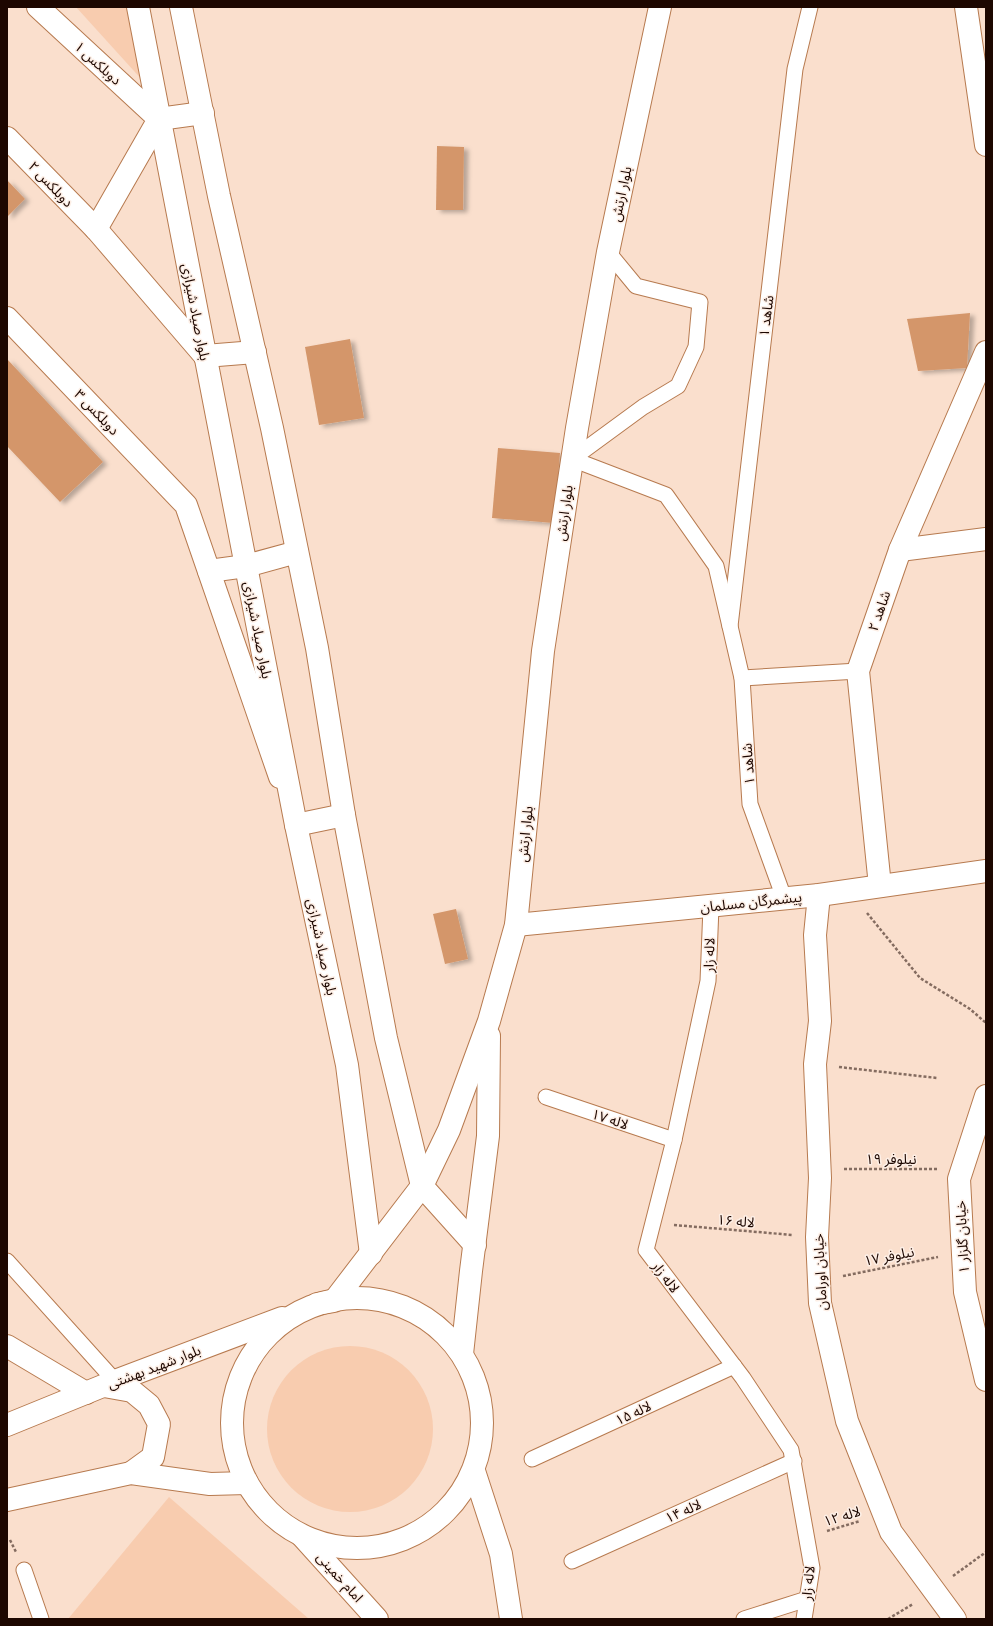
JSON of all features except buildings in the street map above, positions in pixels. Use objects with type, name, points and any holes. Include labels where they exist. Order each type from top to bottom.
[{"type":"main road","name":"دوبلکس ۱","points":[[38,7],[159,119]]},
{"type":"main road","name":"بلوار صیاد شیرازی","points":[[138,7],[296,826],[347,1065],[371,1254]]},
{"type":"main road","points":[[182,7],[219,196],[255,352],[317,648],[344,815],[386,1038],[422,1186],[475,1244]]},
{"type":"main road","name":"بلوار ارتش","points":[[489,1021],[516,926],[543,651],[572,459],[608,252],[660,7]]},
{"type":"main road","points":[[966,7],[986,145]]},
{"type":"main road","points":[[96,229],[159,119],[203,113]]},
{"type":"main road","name":"دوبلکس ۲","points":[[7,138],[96,229],[205,356]]},
{"type":"main road","name":"دوبلکس ۳","points":[[7,318],[186,505],[209,571]]},
{"type":"main road","points":[[205,356],[255,352]]},
{"type":"main road","name":"شاهد ۲","points":[[880,886],[858,671],[900,550],[986,352]]},
{"type":"main road","points":[[900,550],[986,539]]},
{"type":"main road","points":[[297,552],[246,566],[209,571],[296,826],[344,815]]},
{"type":"main road","name":"پیشمرگان مسلمان","points":[[516,926],[819,895],[848,889],[986,871]]},
{"type":"main road","name":"خیابان اورامان","points":[[819,895],[815,934],[820,1021],[815,1064],[820,1169],[817,1237],[820,1303],[847,1422],[891,1532],[955,1619]]},
{"type":"main road","points":[[310,1307],[358,1298],[398,1305],[434,1324],[462,1354],[479,1391],[483,1431],[474,1471],[452,1506],[420,1531],[382,1546],[342,1548],[302,1536],[271,1514],[247,1484],[234,1445],[233,1405],[245,1367],[269,1334],[310,1307],[334,1301],[422,1186],[449,1130],[489,1021]]},
{"type":"main road","points":[[462,1354],[488,1136],[489,1021]]},
{"type":"main road","name":"خیابان گلزار ۱","points":[[986,1096],[959,1179],[965,1292],[986,1380]]},
{"type":"main road","name":"بلوار شهید بهشتی","points":[[7,1425],[101,1387],[310,1307]]},
{"type":"main road","points":[[7,1346],[101,1387],[132,1391],[149,1405],[159,1424],[153,1457],[131,1474]]},
{"type":"main road","points":[[474,1471],[501,1554],[511,1619]]},
{"type":"main road","points":[[7,1500],[131,1474],[210,1484],[247,1484]]},
{"type":"main road","name":"امام خمینی","points":[[302,1536],[377,1619]]},
{"type":"lane","name":"شاهد ۱","points":[[730,626],[795,69],[810,7]]},
{"type":"lane","points":[[572,459],[643,407],[678,386],[696,347],[700,302],[636,286],[608,252]]},
{"type":"lane","name":"شاهد ۱","points":[[572,459],[666,495],[716,566],[742,678],[750,804],[784,898]]},
{"type":"lane","points":[[742,678],[858,671]]},
{"type":"lane","name":"لاله زار","points":[[711,907],[708,981],[674,1140],[646,1250],[734,1366],[791,1450],[812,1568],[804,1619]]},
{"type":"lane","name":"لاله ۱۷","points":[[546,1097],[674,1140]]},
{"type":"lane","points":[[7,1261],[101,1387]]},
{"type":"lane","name":"لاله ۱۵","points":[[532,1460],[734,1366]]},
{"type":"lane","name":"لاله ۱۴","points":[[572,1561],[794,1461]]},
{"type":"lane","points":[[24,1570],[41,1619]]},
{"type":"lane","points":[[744,1619],[807,1599]]},
{"type":"path","points":[[848,889],[920,978],[970,1009],[986,1023]]},
{"type":"path","points":[[815,1064],[937,1078]]},
{"type":"path","name":"نیلوفر ۱۹","points":[[820,1169],[963,1169]]},
{"type":"path","name":"لاله ۱۶","points":[[653,1224],[817,1237]]},
{"type":"path","name":"نیلوفر ۱۷","points":[[819,1280],[963,1252]]},
{"type":"path","name":"لاله ۱۲","points":[[807,1537],[883,1513]]},
{"type":"path","points":[[934,1591],[986,1552]]},
{"type":"shaded area","points":[[76,7],[127,7],[144,82]]},
{"type":"shaded area","points":[[342,1346],[358,1346],[382,1352],[409,1370],[427,1397],[432,1413],[432,1445],[427,1461],[409,1488],[396,1498],[374,1509],[358,1512],[342,1512],[318,1506],[297,1493],[286,1482],[273,1461],[270,1453],[267,1437],[267,1421],[273,1397],[286,1376],[297,1365],[318,1352],[326,1349]]},
{"type":"shaded area","points":[[169,1497],[309,1619],[68,1619]]}]
